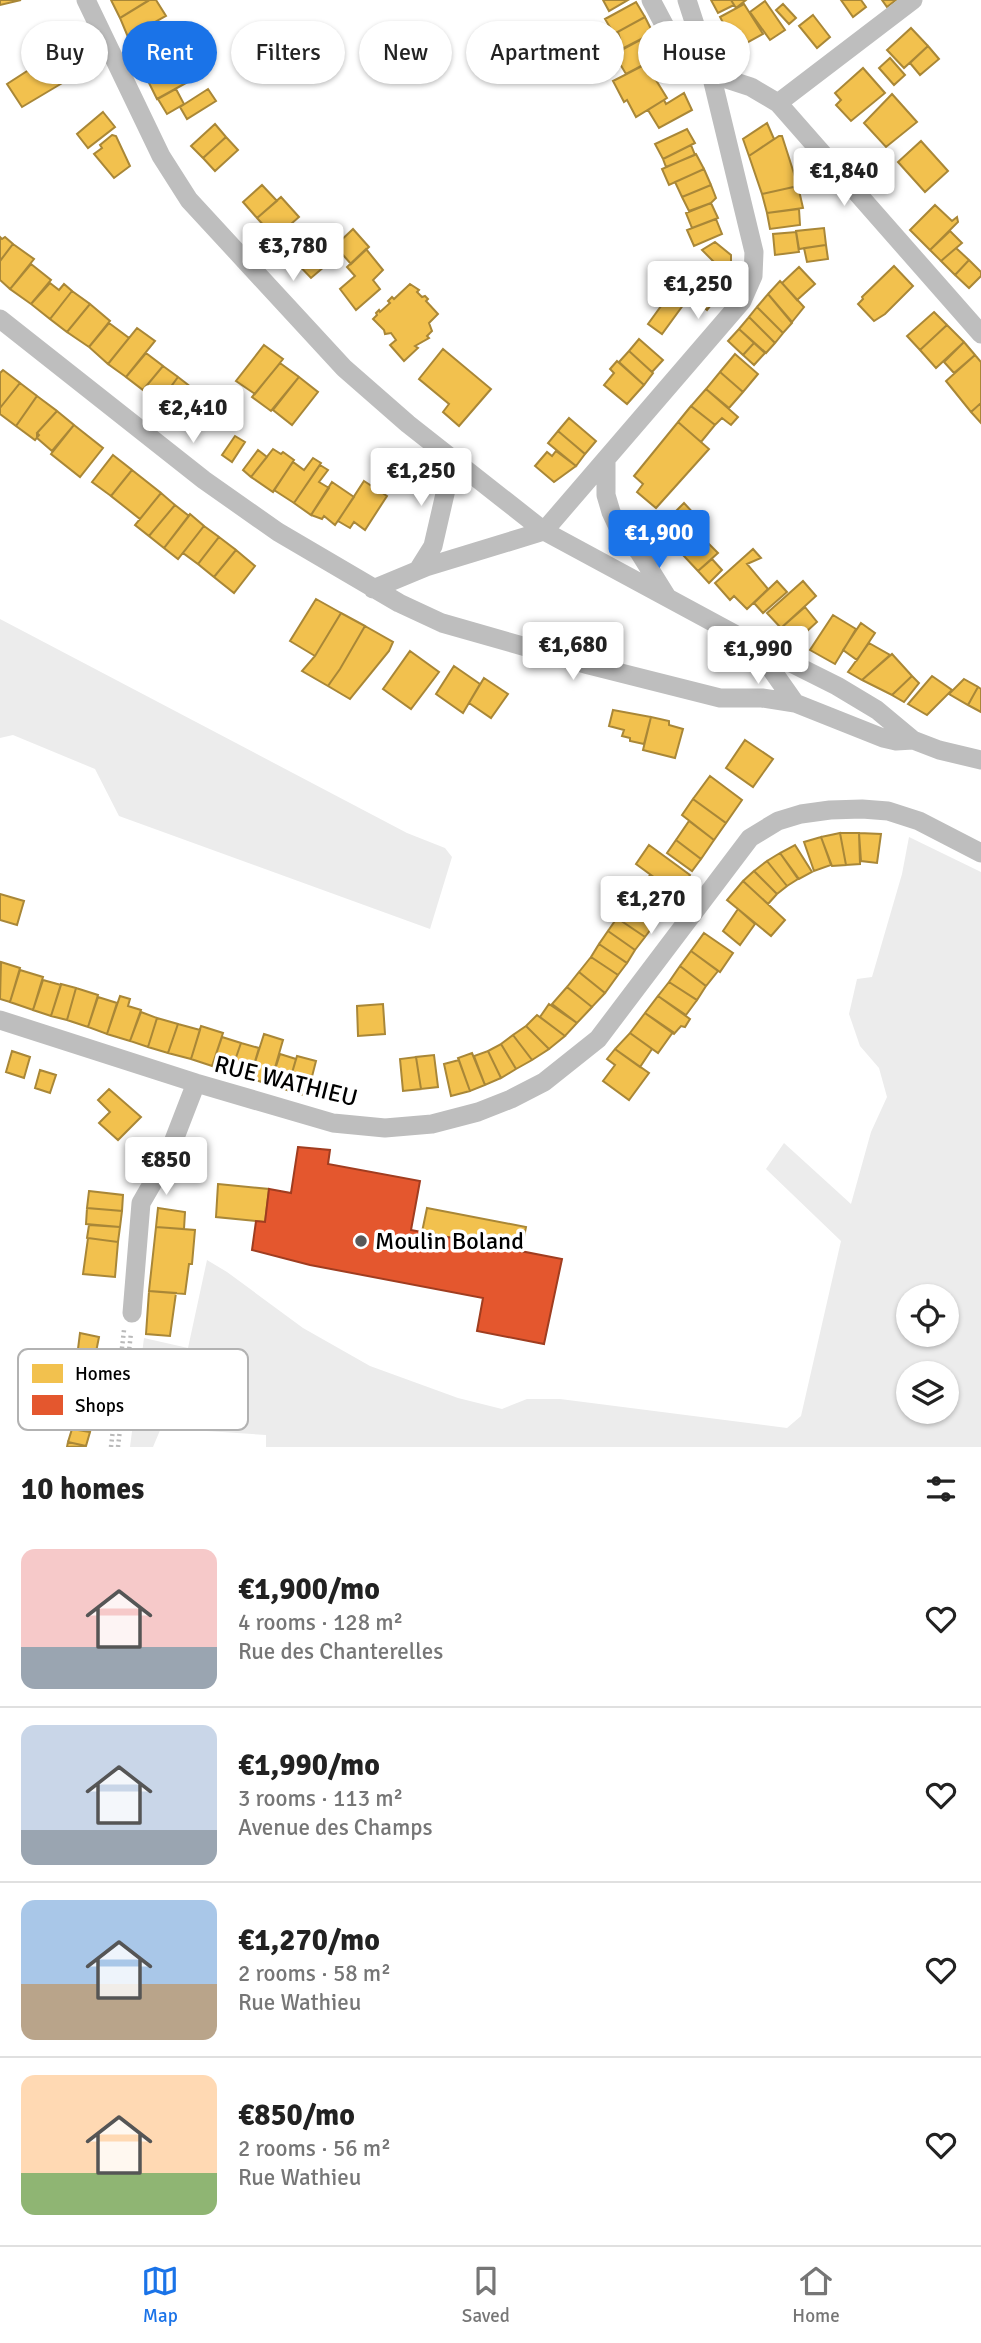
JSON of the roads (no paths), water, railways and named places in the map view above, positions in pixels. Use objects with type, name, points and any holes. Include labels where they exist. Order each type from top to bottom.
[{"type":"street","points":[[86,0],[161,156],[189,200],[344,368],[408,424],[544,531],[857,697],[913,740],[939,750],[981,760]]},
{"type":"street","points":[[651,0],[662,21]]},
{"type":"street","points":[[687,0],[694,21]]},
{"type":"street","points":[[778,103],[913,0]]},
{"type":"street","points":[[373,589],[418,570],[544,531],[742,301],[753,276],[754,252],[713,84]]},
{"type":"street","points":[[740,84],[778,103],[981,334]]},
{"type":"street","points":[[0,319],[204,480],[278,532],[373,589],[442,623],[589,665],[720,698],[747,697],[794,703],[883,738],[896,741],[913,740]]},
{"type":"street","points":[[418,570],[433,546],[453,459]]},
{"type":"street","points":[[606,459],[606,495],[611,512],[668,598]]},
{"type":"street","points":[[747,697],[756,691],[764,678],[762,662],[755,645]]},
{"type":"street","points":[[755,645],[794,703]]},
{"type":"street","name":"RUE WATHIEU","points":[[132,1313],[141,1203],[167,1158],[196,1083],[332,1123],[397,1127],[432,1124],[478,1112],[544,1082],[598,1039],[750,838],[778,821],[830,810],[862,808],[888,811],[941,831],[981,853]]},
{"type":"street","points":[[0,1020],[196,1083]]},
{"type":"place","name":"Moulin Boland","points":[[361,1241]]}]
